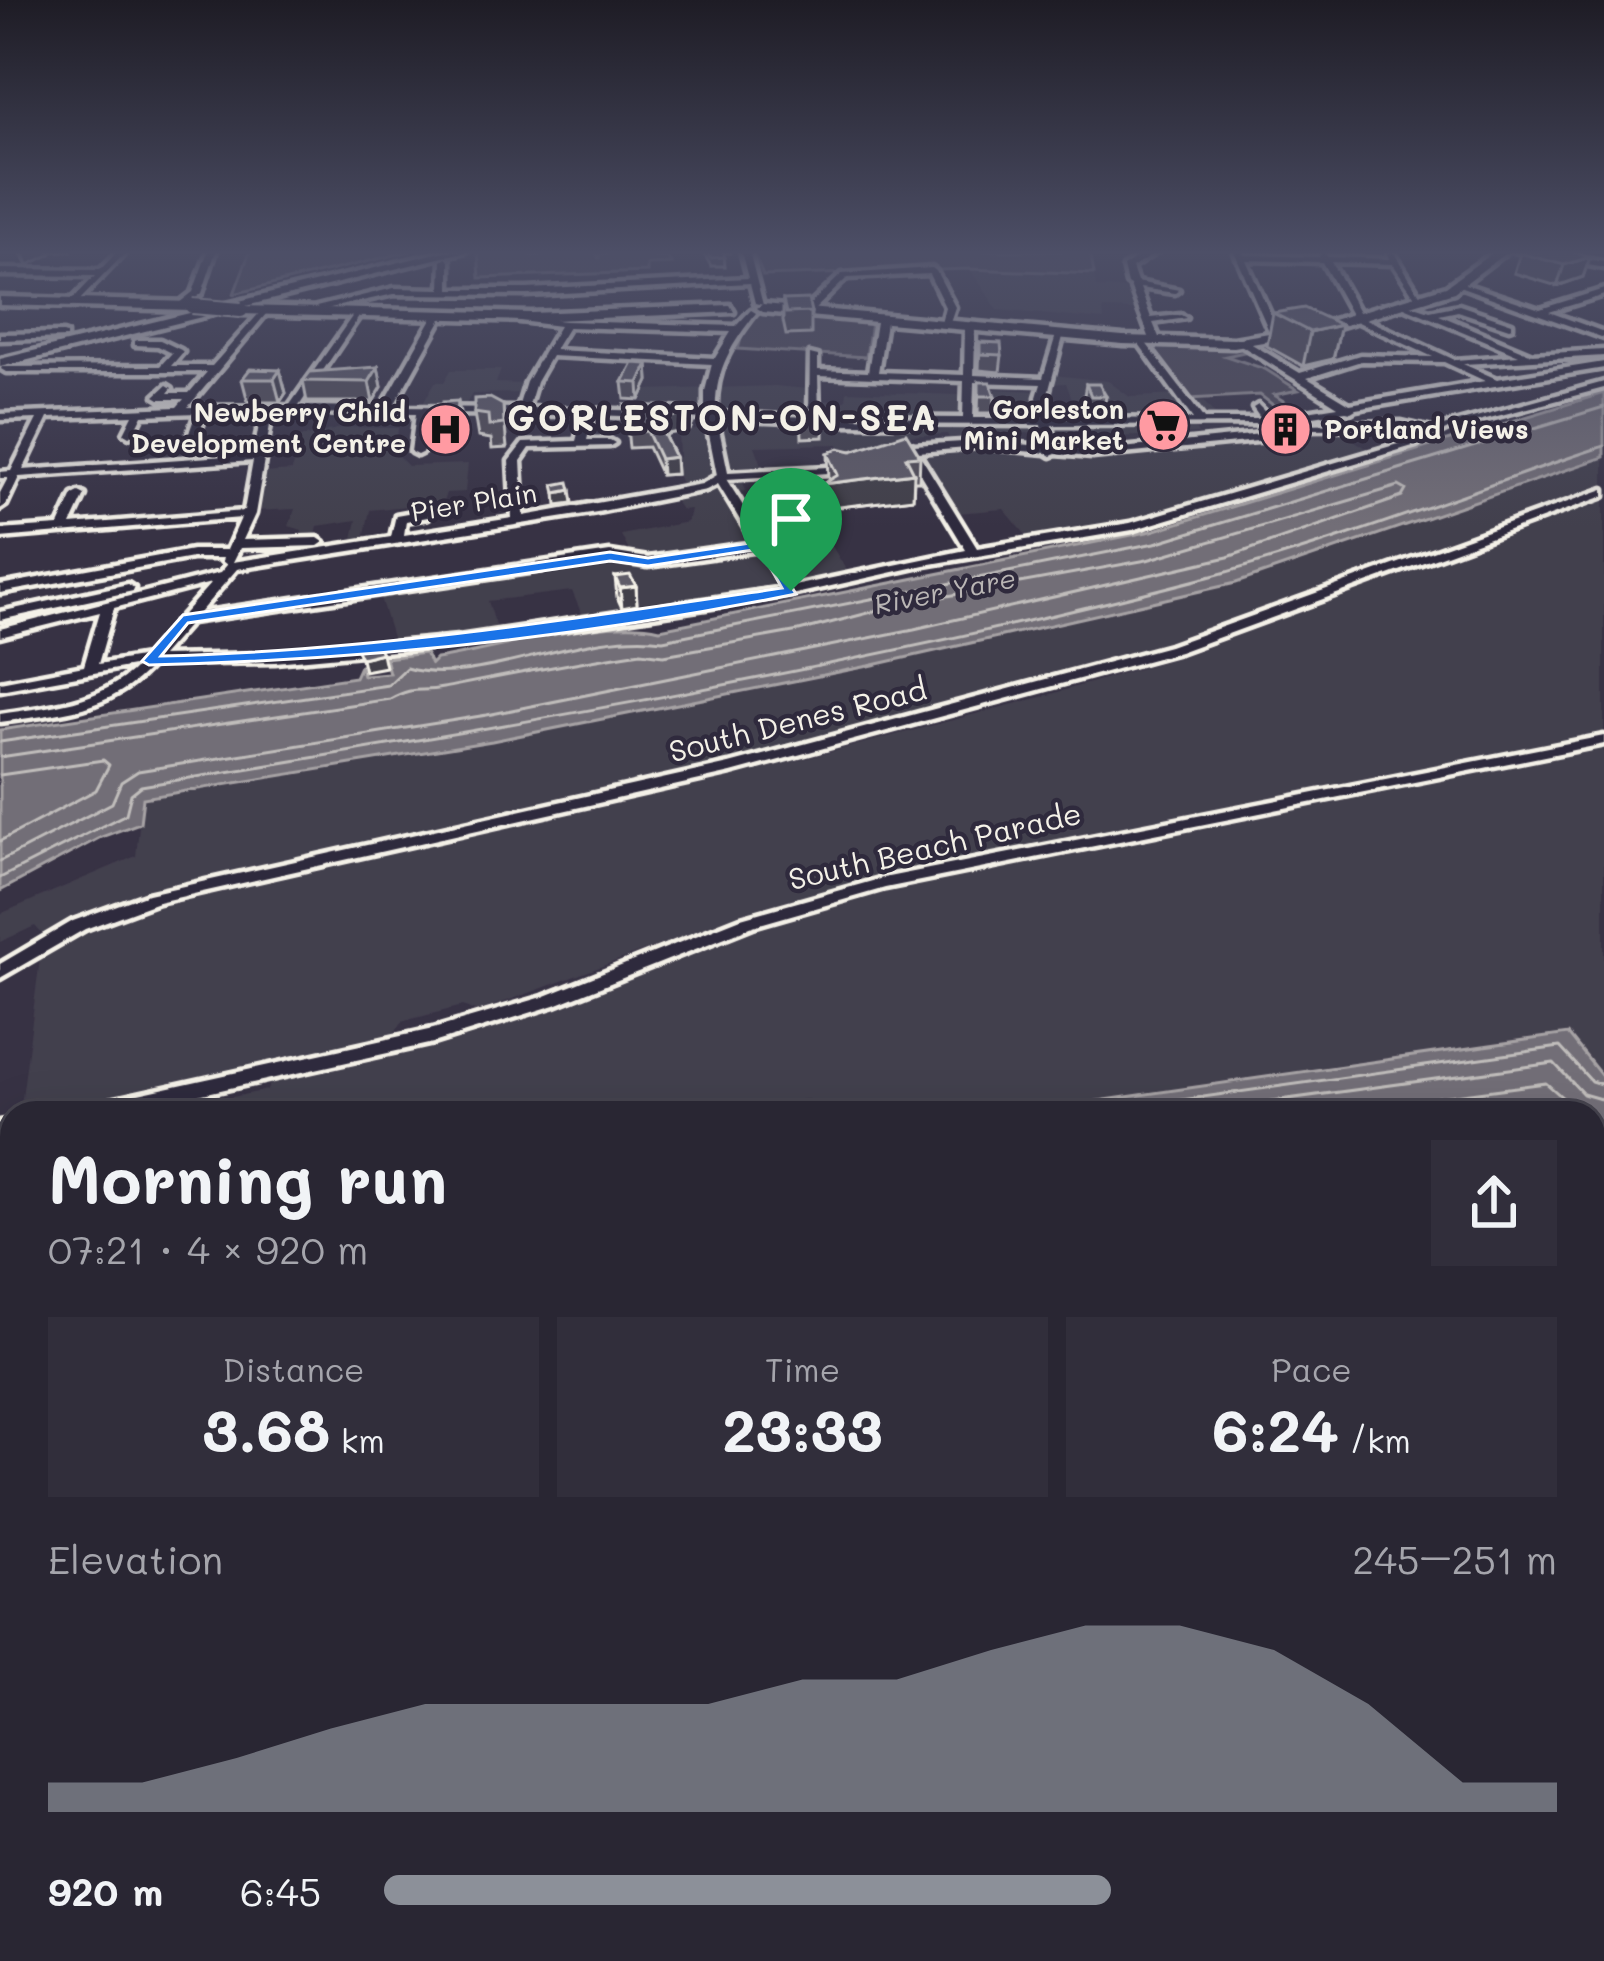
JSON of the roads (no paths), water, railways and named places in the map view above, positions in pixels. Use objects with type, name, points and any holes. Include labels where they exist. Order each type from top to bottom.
[{"type":"highway","points":[[2,364],[89,343]]},
{"type":"highway","points":[[2,364],[90,343]]},
{"type":"street","points":[[181,409],[236,343]]},
{"type":"street","points":[[291,411],[337,343]]},
{"type":"street","points":[[385,412],[424,343]]},
{"type":"street","points":[[522,411],[555,343]]},
{"type":"street","points":[[730,343],[709,388],[708,415],[722,478],[791,591]]},
{"type":"street","points":[[873,375],[878,343]]},
{"type":"street","points":[[968,421],[970,343]]},
{"type":"street","points":[[1051,453],[1042,397],[1057,343]]},
{"type":"street","points":[[1150,343],[1200,421]]},
{"type":"street","points":[[1243,343],[1351,409]]},
{"type":"street","points":[[1412,343],[1499,384]]},
{"type":"street","points":[[1499,343],[1534,357]]},
{"type":"street","points":[[138,344],[160,344],[178,352],[163,369]]},
{"type":"street","points":[[1337,351],[1355,359]]},
{"type":"street","points":[[549,353],[720,361]]},
{"type":"street","points":[[1298,376],[1355,359],[1453,361],[1604,353]]},
{"type":"street","points":[[813,356],[814,420]]},
{"type":"street","points":[[2,364],[214,369]]},
{"type":"street","points":[[1288,420],[1604,365]]},
{"type":"street","points":[[814,373],[1046,381]]},
{"type":"street","points":[[0,686],[149,661],[274,658],[459,641],[791,591],[1132,526],[1604,385]]},
{"type":"street","points":[[167,388],[160,396],[190,396]]},
{"type":"street","points":[[0,417],[203,409],[589,411],[814,420],[1200,421],[1261,411],[1303,426],[1401,425],[1432,433]]},
{"type":"street","points":[[194,433],[203,409]]},
{"type":"street","points":[[129,433],[140,410]]},
{"type":"street","points":[[0,718],[97,700],[123,686],[149,661],[229,561],[250,514],[267,411]]},
{"type":"street","points":[[581,444],[589,411]]},
{"type":"street","points":[[875,458],[950,439],[1092,454],[1279,435],[1261,411]]},
{"type":"street","points":[[421,412],[421,448]]},
{"type":"street","points":[[0,505],[7,475],[44,415]]},
{"type":"street","points":[[899,421],[908,446],[974,553]]},
{"type":"street","points":[[518,520],[515,461],[530,444],[610,443]]},
{"type":"street","points":[[7,475],[261,457]]},
{"type":"street","name":"Pier Plain","points":[[229,561],[518,520],[722,478],[830,470]]},
{"type":"street","name":"South Denes Road","points":[[0,972],[79,925],[154,898],[768,759],[1174,649],[1604,492]]},
{"type":"street","points":[[63,529],[79,495]]},
{"type":"street","points":[[0,534],[250,514]]},
{"type":"street","points":[[378,519],[424,514]]},
{"type":"street","points":[[398,538],[400,518]]},
{"type":"street","points":[[183,620],[610,556],[648,562],[764,545]]},
{"type":"street","points":[[0,633],[180,583],[229,561],[352,546]]},
{"type":"street","points":[[0,589],[192,554],[229,561]]},
{"type":"street","points":[[0,616],[159,581],[180,583]]},
{"type":"street","points":[[90,668],[108,605]]},
{"type":"street","name":"South Beach Parade","points":[[140,1101],[412,1042],[549,1001],[746,922],[883,883],[1604,740]]},
{"type":"water","name":"River Yare","points":[[1604,393],[1604,457],[1236,583],[869,666],[492,741],[143,798],[140,823],[101,837],[0,891],[0,730],[355,677],[360,666],[363,675],[389,673],[385,658],[425,653],[431,664],[436,659],[579,630],[660,629],[1152,531]]},
{"type":"water","points":[[1568,1034],[1604,1079],[1604,1101],[1098,1101]]},
{"type":"place","name":"Gorleston Mini Market","points":[[1163,426]]},
{"type":"place","name":"Newberry Child Development Centre","points":[[445,429]]},
{"type":"place","name":"Portland Views","points":[[1285,430]]},
{"type":"district","name":"GORLESTON-ON-SEA","points":[[723,418]]}]
